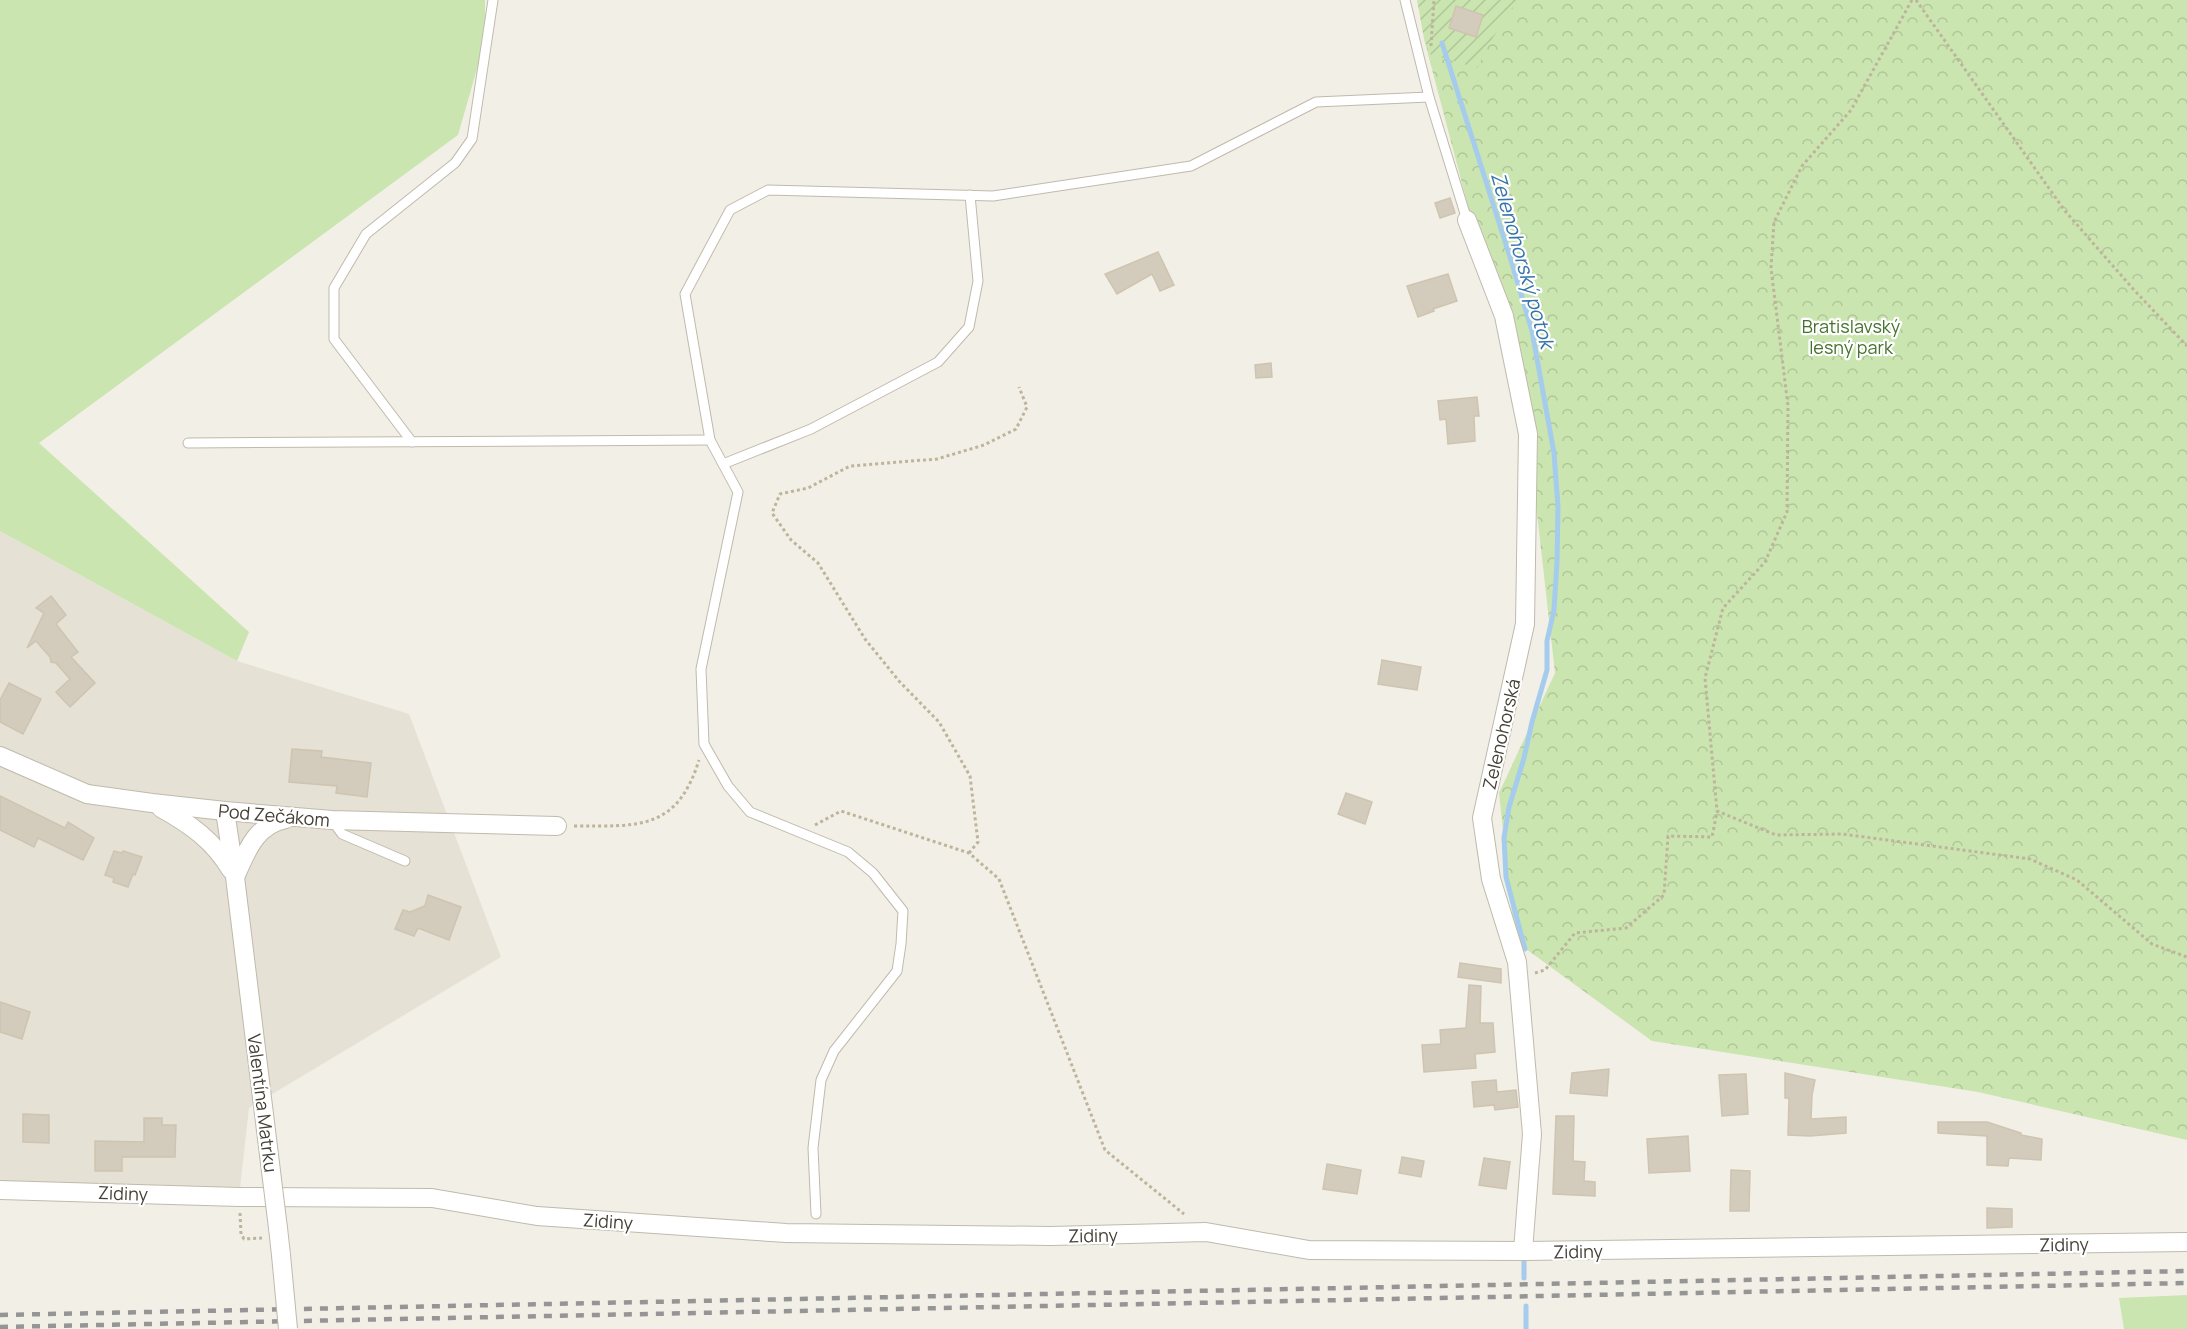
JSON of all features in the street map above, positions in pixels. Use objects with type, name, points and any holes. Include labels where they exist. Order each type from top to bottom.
[{"type":"street","name":"Zelenohorská","points":[[1467,220],[1504,316],[1528,434],[1525,624],[1482,818],[1491,879],[1517,963],[1519,977],[1532,1134],[1523,1251]]},
{"type":"street","name":"Pod Zečákom","points":[[0,756],[87,794],[152,803],[332,820],[557,826]]},
{"type":"street","name":"Valentína Matrku","points":[[152,803],[186,822],[213,844],[235,877]]},
{"type":"street","name":"Valentína Matrku","points":[[225,811],[278,1228],[288,1329]]},
{"type":"street","name":"Valentína Matrku","points":[[235,877],[248,846],[257,834],[279,820],[293,817]]},
{"type":"street","name":"Zidiny","points":[[0,1190],[239,1197],[432,1198],[537,1216],[786,1233],[1052,1236],[1206,1232],[1310,1250],[1523,1251],[2187,1242]]},
{"type":"lane","points":[[412,442],[334,339],[334,288],[366,234],[455,164],[472,139],[493,0]]},
{"type":"lane","points":[[1405,0],[1429,97],[1467,220]]},
{"type":"lane","points":[[816,1214],[813,1148],[821,1080],[834,1051],[897,971],[902,944],[903,911],[873,873],[848,852],[750,812],[728,786],[704,744],[702,669],[738,492],[710,440],[686,294],[730,210],[768,190],[993,196],[1191,166],[1316,102],[1429,97]]},
{"type":"lane","points":[[723,464],[811,429],[938,363],[969,327],[978,281],[970,195]]},
{"type":"lane","points":[[188,443],[710,440]]},
{"type":"lane","points":[[332,820],[342,834],[405,861]]},
{"type":"path","points":[[1519,977],[1545,970],[1575,933],[1626,928],[1664,895],[1668,836],[1712,837],[1717,811],[1705,678],[1723,608],[1765,561],[1787,512],[1788,406],[1771,268],[1774,222],[1802,166],[1851,110],[1914,0],[2065,211],[2187,346]]},
{"type":"path","points":[[969,853],[978,842],[970,776],[939,722],[899,681],[865,639],[818,563],[791,540],[772,513],[780,494],[808,488],[849,466],[937,459],[984,445],[1016,429],[1026,407],[1019,387]]},
{"type":"path","points":[[557,826],[620,826],[649,821],[668,813],[691,784],[704,744]]},
{"type":"path","points":[[800,834],[841,811],[969,853],[999,879],[1105,1150],[1206,1232]]},
{"type":"path","points":[[1717,811],[1776,835],[1842,834],[2030,859],[2077,880],[2152,944],[2187,957]]},
{"type":"path","points":[[240,1214],[241,1234],[244,1239],[259,1238]]},
{"type":"shaded area","points":[[0,531],[237,661],[409,714],[501,957],[249,1108],[239,1197],[0,1190]]},
{"type":"green space","points":[[0,0],[485,0],[485,41],[458,135],[39,443],[249,632],[237,661],[0,531]]},
{"type":"green space","points":[[1417,0],[1517,0],[1489,44],[1477,68],[1430,54],[1424,39]]},
{"type":"green space","name":"Bratislavský lesný park","points":[[1451,0],[2187,0],[2187,1140],[1978,1092],[1652,1041],[1515,941],[1499,793],[1555,673],[1528,434],[1424,39]]},
{"type":"green space","points":[[2187,1295],[2187,1329],[2124,1329],[2119,1298]]},
{"type":"building","points":[[1456,6],[1483,15],[1476,37],[1449,28]]},
{"type":"building","points":[[1450,198],[1455,213],[1440,218],[1435,203]]},
{"type":"building","points":[[1158,252],[1174,285],[1160,291],[1152,274],[1117,294],[1105,274]]},
{"type":"building","points":[[1448,274],[1457,301],[1418,317],[1407,286]]},
{"type":"building","points":[[1271,363],[1272,377],[1256,378],[1255,365]]},
{"type":"building","points":[[1477,397],[1479,416],[1474,416],[1475,441],[1448,444],[1446,419],[1440,420],[1438,401]]},
{"type":"building","points":[[51,596],[66,615],[56,624],[78,652],[71,657],[95,683],[70,707],[56,692],[70,679],[56,663],[51,662],[50,657],[36,641],[27,648],[44,613],[36,608]]},
{"type":"building","points":[[1382,660],[1421,667],[1417,690],[1378,684]]},
{"type":"building","points":[[9,683],[41,699],[23,734],[0,722],[0,700]]},
{"type":"building","points":[[292,749],[322,751],[321,757],[371,763],[367,797],[336,793],[337,786],[289,782]]},
{"type":"building","points":[[1346,793],[1372,802],[1365,824],[1338,814]]},
{"type":"building","points":[[0,796],[65,828],[68,822],[94,838],[83,860],[38,838],[34,847],[0,830]]},
{"type":"building","points":[[114,851],[122,853],[123,851],[142,857],[128,887],[113,882],[114,878],[105,875]]},
{"type":"building","points":[[428,895],[461,907],[449,940],[418,928],[414,936],[395,929],[403,910],[410,912],[425,906]]},
{"type":"building","points":[[1460,963],[1501,969],[1501,983],[1458,977]]},
{"type":"building","points":[[1469,985],[1481,986],[1480,1023],[1493,1023],[1495,1052],[1475,1054],[1476,1068],[1424,1072],[1422,1045],[1441,1044],[1440,1030],[1466,1028]]},
{"type":"building","points":[[0,1002],[30,1012],[22,1039],[0,1032]]},
{"type":"building","points":[[1609,1069],[1607,1096],[1570,1093],[1572,1073]]},
{"type":"building","points":[[1785,1073],[1815,1080],[1811,1119],[1846,1117],[1846,1133],[1788,1135],[1789,1098],[1785,1098]]},
{"type":"building","points":[[1746,1074],[1748,1114],[1722,1116],[1719,1075]]},
{"type":"building","points":[[1496,1080],[1497,1092],[1516,1090],[1518,1107],[1495,1110],[1494,1105],[1474,1107],[1472,1082]]},
{"type":"building","points":[[23,1114],[49,1115],[49,1143],[23,1142]]},
{"type":"building","points":[[1556,1116],[1574,1116],[1573,1161],[1585,1162],[1584,1181],[1595,1182],[1595,1196],[1553,1194]]},
{"type":"building","points":[[144,1118],[162,1118],[162,1125],[176,1125],[175,1157],[122,1157],[122,1171],[95,1171],[95,1141],[144,1142]]},
{"type":"building","points":[[1938,1122],[1987,1122],[2021,1133],[2021,1135],[2042,1139],[2041,1160],[2009,1158],[2008,1166],[1987,1165],[1987,1136],[1938,1133]]},
{"type":"building","points":[[1688,1136],[1690,1171],[1649,1173],[1647,1139]]},
{"type":"building","points":[[1402,1157],[1424,1161],[1421,1177],[1399,1173]]},
{"type":"building","points":[[1484,1158],[1510,1162],[1506,1189],[1479,1185]]},
{"type":"building","points":[[1327,1164],[1361,1170],[1357,1194],[1323,1189]]},
{"type":"building","points":[[1731,1170],[1750,1171],[1749,1211],[1730,1211]]},
{"type":"building","points":[[1987,1208],[2012,1209],[2012,1227],[1987,1228]]},
{"type":"waterway","name":"Zelenohorský potok","points":[[1442,43],[1532,331],[1554,453],[1558,507],[1557,562],[1554,610],[1547,641],[1547,670],[1509,807],[1504,838],[1506,877],[1525,949]]},
{"type":"waterway","name":"Zelenohorský potok","points":[[1524,1258],[1524,1278]]},
{"type":"waterway","name":"Zelenohorský potok","points":[[1526,1306],[1526,1329]]},
{"type":"railway","points":[[0,1315],[2187,1271]]},
{"type":"railway","points":[[0,1327],[2187,1283]]}]
